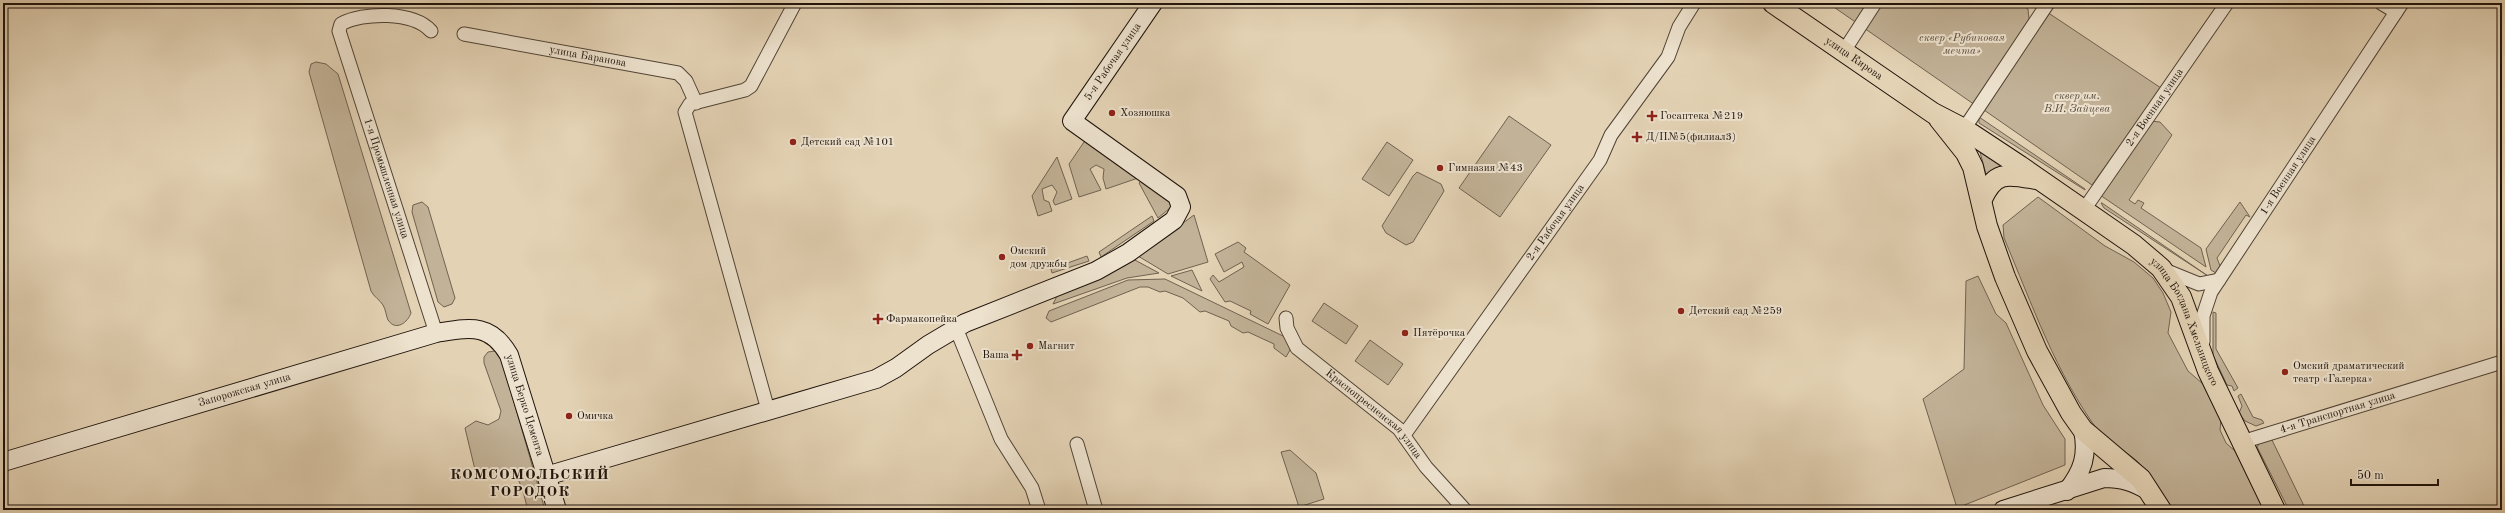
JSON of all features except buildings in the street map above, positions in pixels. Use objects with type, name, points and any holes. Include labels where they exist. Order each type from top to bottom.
[{"type":"main road","name":"улица Кирова","points":[[1773,3],[1934,113],[1964,128],[2039,180]]},
{"type":"main road","name":"улица Кирова","points":[[1934,113],[1966,153],[1982,199]]},
{"type":"main road","points":[[2039,180],[2011,175],[2001,176],[1988,186],[1982,199],[1987,226],[2037,351],[2083,430],[2132,471],[2150,492],[2161,510]]},
{"type":"main road","name":"улица Богдана Хмельницкого","points":[[2039,180],[2134,245],[2162,268],[2181,297],[2204,358],[2275,510]]},
{"type":"street","points":[[768,410],[685,112],[690,104],[745,90],[751,86],[795,3]]},
{"type":"street","name":"5-я Рабочая улица","points":[[956,328],[1096,271],[1128,253],[1174,220],[1181,207],[1177,196],[1072,121],[1153,3]]},
{"type":"street","name":"2-я Рабочая улица","points":[[1404,435],[1600,160],[1611,135],[1668,57],[1680,27],[1694,3]]},
{"type":"street","points":[[1844,51],[1875,3]]},
{"type":"street","points":[[1964,128],[2048,3]]},
{"type":"street","name":"2-я Военная улица","points":[[2083,211],[2227,3]]},
{"type":"street","points":[[2382,3],[2399,8]]},
{"type":"street","name":"1-я Военная улица","points":[[2204,358],[2203,316],[2211,292],[2399,8]]},
{"type":"street","name":"1-я Промышленная улица","points":[[431,31],[420,22],[399,16],[360,17],[341,24],[339,31],[340,39],[436,333]]},
{"type":"street","name":"улица Баранова","points":[[464,34],[678,73],[686,81],[696,102]]},
{"type":"street","points":[[2162,268],[2199,284],[2219,280]]},
{"type":"street","name":"Краснопресненская улица","points":[[1286,318],[1287,328],[1297,348],[1400,429],[1426,468],[1466,510]]},
{"type":"street","name":"Запорожская улица","points":[[3,462],[436,333],[469,328],[487,331]]},
{"type":"street","points":[[546,476],[876,379],[896,368],[928,345],[956,328],[1001,439],[1032,488],[1039,510]]},
{"type":"street","name":"улица Берко Цемента","points":[[487,331],[502,341],[509,354],[557,510]]},
{"type":"street","name":"4-я Транспортная улица","points":[[2242,442],[2502,362]]},
{"type":"street","points":[[2067,491],[2079,476],[2085,459],[2086,445],[2083,430]]},
{"type":"street","points":[[1077,444],[1096,510]]},
{"type":"street","points":[[2002,510],[2067,491],[2104,478],[2117,478],[2133,482],[2150,492]]},
{"type":"green space","name":"сквер «Рубиновая мечта»","points":[[1828,3],[2018,3],[2028,9],[2029,19],[1975,105]]},
{"type":"green space","name":"сквер им. В.И. Зайцева","points":[[2047,12],[2161,88],[2092,185],[1984,110]]},
{"type":"green space","points":[[316,62],[326,64],[338,74],[411,313],[405,322],[398,325],[391,324],[388,320],[383,305],[371,291],[309,72],[311,64]]},
{"type":"green space","points":[[1509,116],[1551,145],[1500,217],[1459,188]]},
{"type":"green space","points":[[1979,117],[2085,189],[2085,190],[1979,123]]},
{"type":"green space","points":[[2150,121],[2160,122],[2172,135],[2129,200],[2135,204],[2138,200],[2144,203],[2141,208],[2201,248],[2206,267],[2100,195]]},
{"type":"green space","points":[[1971,138],[2011,166],[1987,178],[1980,152]]},
{"type":"green space","points":[[1090,140],[1138,178],[1106,189],[1103,178],[1104,169],[1096,165],[1090,169],[1101,190],[1079,197],[1069,164],[1084,142]]},
{"type":"green space","points":[[1387,142],[1413,160],[1389,196],[1362,179]]},
{"type":"green space","points":[[1057,157],[1072,199],[1055,205],[1053,201],[1057,192],[1052,185],[1042,189],[1044,200],[1049,202],[1052,211],[1038,216],[1032,196]]},
{"type":"green space","points":[[1417,172],[1441,184],[1444,191],[1413,242],[1406,245],[1386,233],[1382,226]]},
{"type":"green space","points":[[1145,177],[1173,203],[1170,208],[1158,218],[1139,183]]},
{"type":"green space","points":[[2038,197],[2105,246],[2134,262],[2153,278],[2163,293],[2171,312],[2168,333],[2188,371],[2203,384],[2221,420],[2220,430],[2226,443],[2235,451],[2265,510],[2173,510],[2142,466],[2132,457],[2103,437],[2099,432],[2084,410],[2057,363],[2004,238],[2003,225]]},
{"type":"green space","points":[[422,202],[428,207],[455,298],[452,304],[444,307],[438,302],[412,212],[413,205]]},
{"type":"green space","points":[[2240,202],[2250,217],[2246,215],[2217,258],[2220,266],[2216,273],[2211,270],[2206,249]]},
{"type":"green space","points":[[2102,203],[2208,276],[2104,208]]},
{"type":"green space","points":[[1194,215],[1208,262],[1168,274],[1138,256]]},
{"type":"green space","points":[[1152,216],[1154,221],[1101,257],[1099,252]]},
{"type":"green space","points":[[1238,242],[1246,248],[1244,252],[1290,285],[1268,324],[1250,314],[1251,311],[1230,301],[1225,302],[1210,279],[1213,275],[1219,282],[1244,267],[1242,262],[1224,272],[1215,254]]},
{"type":"green space","points":[[1087,256],[1089,261],[1052,273],[1051,269]]},
{"type":"green space","points":[[1133,259],[1159,273],[1127,278],[1053,304],[1058,294]]},
{"type":"green space","points":[[1192,270],[1202,291],[1171,276]]},
{"type":"green space","points":[[1978,276],[1996,314],[2006,323],[2043,405],[2065,439],[2065,465],[1957,508],[1923,399],[1964,369],[1966,281]]},
{"type":"green space","points":[[1165,279],[1283,336],[1290,343],[1290,350],[1286,357],[1274,348],[1274,344],[1248,332],[1243,333],[1231,326],[1229,321],[1205,311],[1200,312],[1183,298],[1165,291],[1160,292],[1148,287],[1140,287],[1051,322],[1046,318],[1049,311],[1128,280]]},
{"type":"green space","points":[[1324,303],[1358,326],[1346,344],[1312,321]]},
{"type":"green space","points":[[2213,312],[2216,313],[2216,349],[2238,388],[2234,391],[2232,386],[2227,385],[2213,355]]},
{"type":"green space","points":[[1370,340],[1403,364],[1388,385],[1355,361]]},
{"type":"green space","points":[[495,351],[501,357],[545,510],[528,510],[522,488],[516,476],[511,473],[504,471],[496,472],[479,479],[476,474],[465,428],[476,421],[488,425],[499,419],[501,411],[484,363],[484,357],[488,352]]},
{"type":"green space","points":[[2241,394],[2253,417],[2262,420],[2264,423],[2256,426],[2245,421],[2239,413],[2242,406],[2238,396]]},
{"type":"green space","points":[[2271,438],[2306,510],[2289,510],[2257,447],[2261,440]]},
{"type":"green space","points":[[1290,450],[1316,473],[1324,499],[1299,507],[1281,452]]},
{"type":"place","name":"Хозяюшка","points":[[1112,113]]},
{"type":"place","name":"Госаптека №219","points":[[1652,116]]},
{"type":"place","name":"Д/П№5(филиал3)","points":[[1637,137]]},
{"type":"place","name":"Детский сад №101","points":[[793,142]]},
{"type":"place","name":"Гимназия №43","points":[[1440,168]]},
{"type":"place","name":"Омский дом дружбы","points":[[1002,257]]},
{"type":"place","name":"Детский сад №259","points":[[1681,311]]},
{"type":"place","name":"Фармакопейка","points":[[878,319]]},
{"type":"place","name":"Пятёрочка","points":[[1405,333]]},
{"type":"place","name":"Магнит","points":[[1030,346]]},
{"type":"place","name":"Ваша","points":[[1017,355]]},
{"type":"place","name":"Омский драматический театр «Галерка»","points":[[2285,372]]},
{"type":"place","name":"Омичка","points":[[569,416]]},
{"type":"district","name":"КОМСОМОЛЬСКИЙ ГОРОДОК","points":[[530,484]]}]
